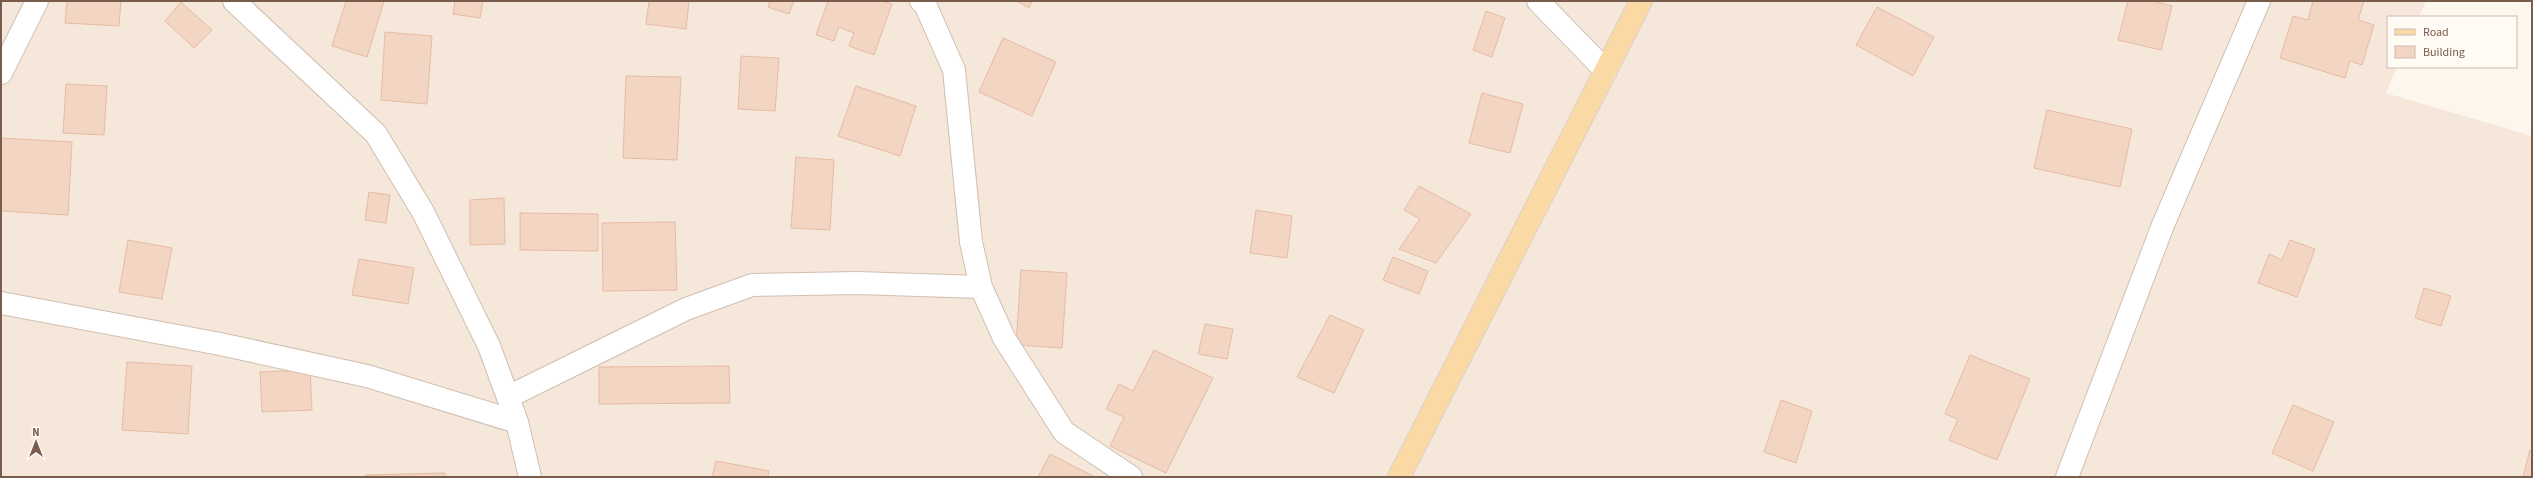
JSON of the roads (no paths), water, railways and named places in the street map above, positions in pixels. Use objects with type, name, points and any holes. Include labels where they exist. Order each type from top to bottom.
[{"type":"main road","points":[[1400,477],[1641,1]]},
{"type":"street","points":[[1,73],[37,1]]},
{"type":"street","points":[[234,1],[376,134],[423,212],[489,346],[517,422],[530,477]]},
{"type":"street","points":[[921,1],[924,2],[954,70],[971,242],[981,287],[1004,338],[1064,432],[1131,477]]},
{"type":"street","points":[[1538,1],[1606,71]]},
{"type":"street","points":[[2067,477],[2163,225],[2259,1]]},
{"type":"street","points":[[508,397],[686,309],[752,285],[858,283],[981,287]]},
{"type":"street","points":[[1,303],[220,344],[367,376],[517,422]]}]
